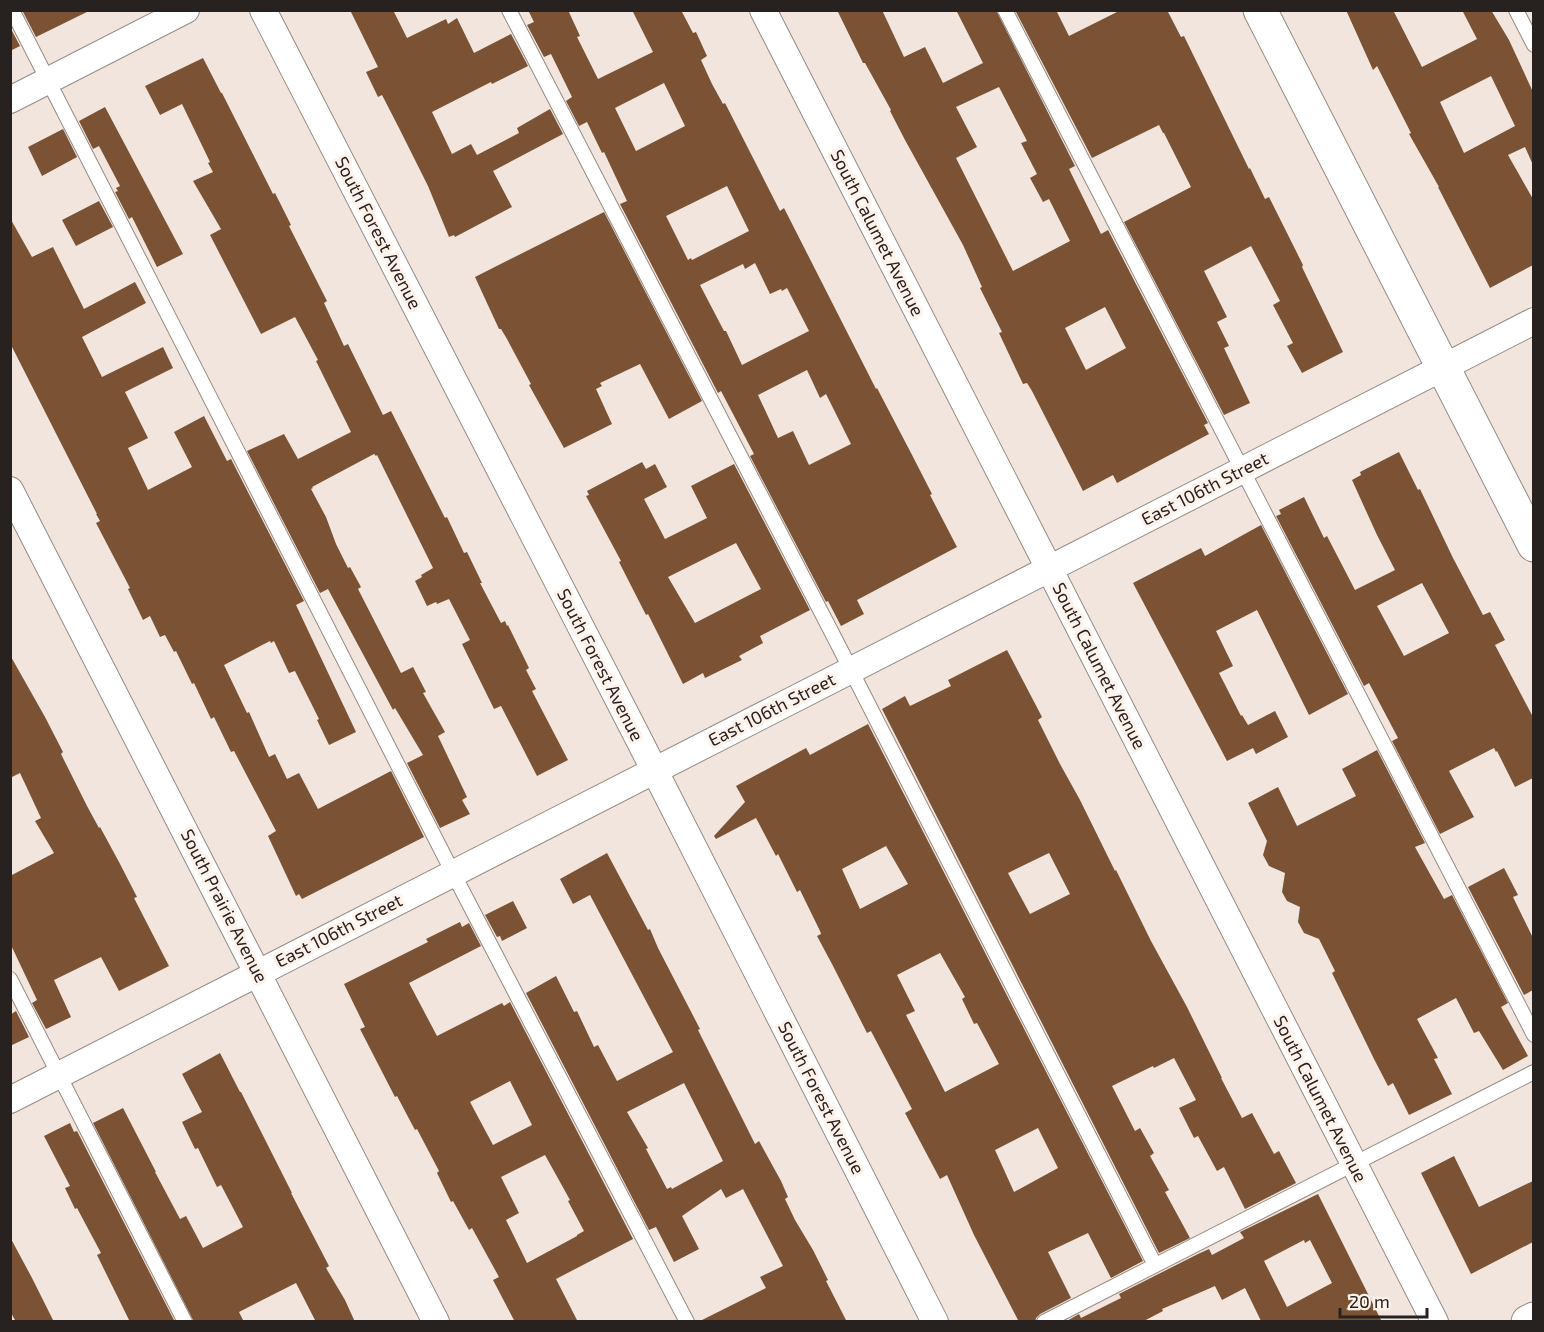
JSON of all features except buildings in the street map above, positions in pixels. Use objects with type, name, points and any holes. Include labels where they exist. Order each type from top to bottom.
[{"type":"street","points":[[10,100],[186,10]]},
{"type":"street","name":"South Forest Avenue","points":[[263,10],[935,1322]]},
{"type":"street","name":"South Calumet Avenue","points":[[763,10],[1435,1322]]},
{"type":"street","points":[[1260,10],[1533,545]]},
{"type":"street","name":"East 106th Street","points":[[10,1100],[1533,321]]},
{"type":"street","name":"South Prairie Avenue","points":[[10,490],[436,1322]]},
{"type":"street","points":[[1528,1322],[1533,1318]]},
{"type":"lane","points":[[12,10],[453,873],[687,1322]]},
{"type":"lane","points":[[509,10],[851,669],[1155,1265]]},
{"type":"lane","points":[[1005,10],[1533,1035]]},
{"type":"lane","points":[[1516,10],[1533,45]]},
{"type":"lane","points":[[10,979],[185,1322]]},
{"type":"lane","points":[[1044,1322],[1533,1072]]}]
